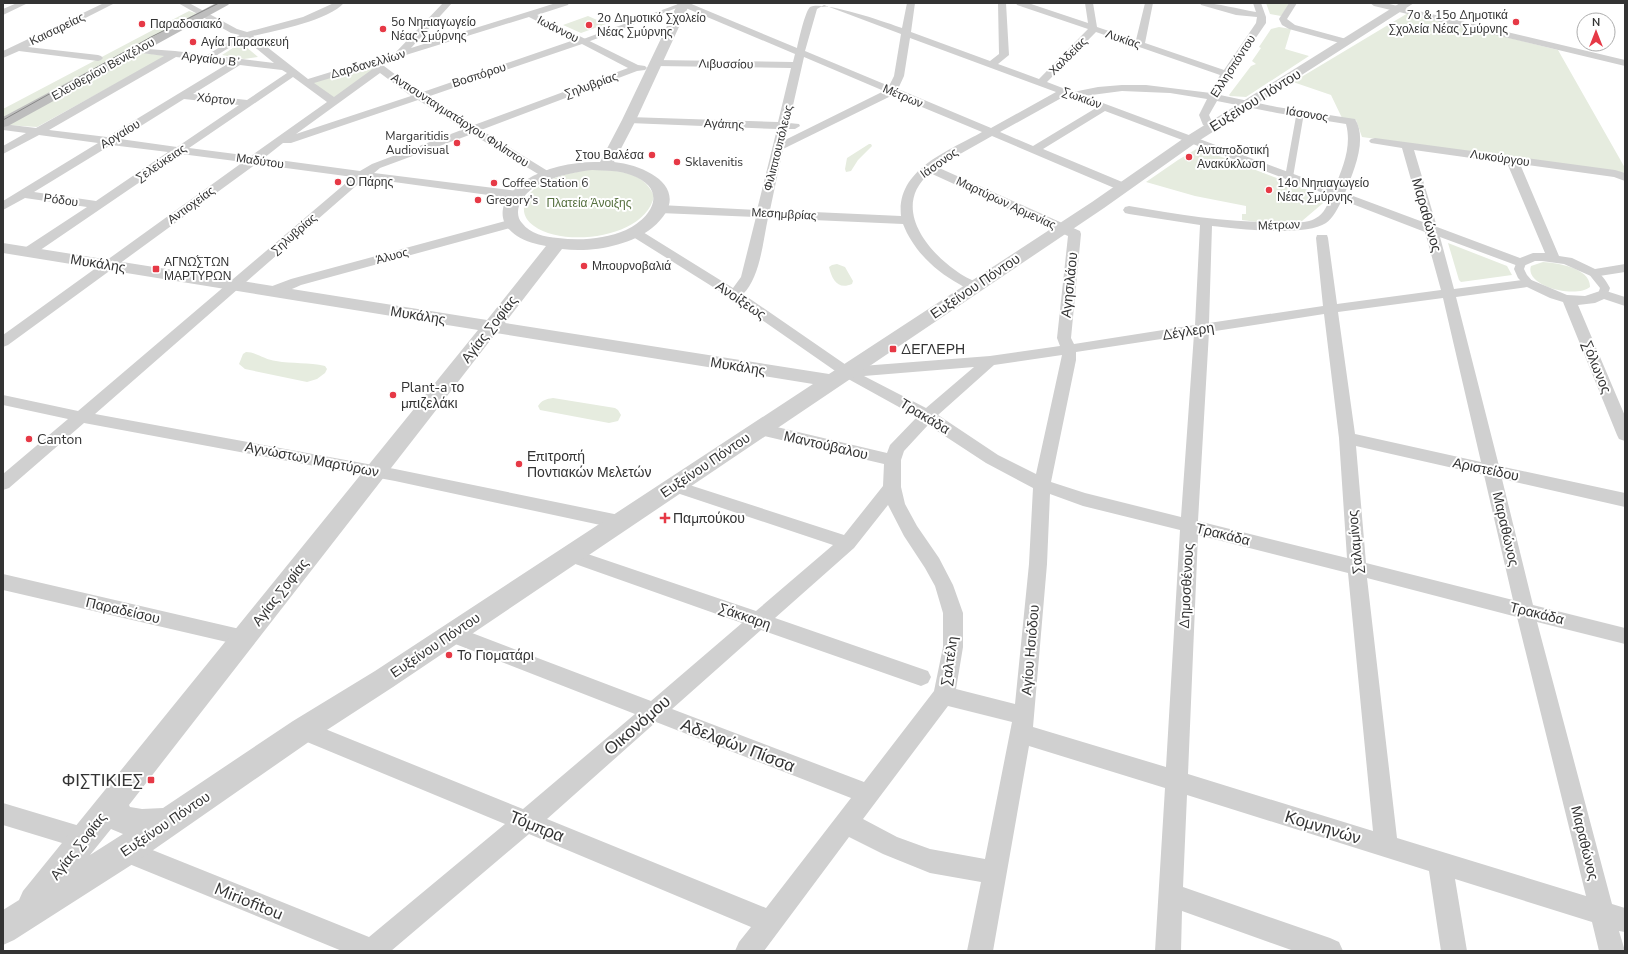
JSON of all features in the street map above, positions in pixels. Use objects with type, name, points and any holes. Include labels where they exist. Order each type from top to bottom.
[{"type":"main road","name":"Ελευθερίου Βενιζέλου","points":[[3,123],[137,50],[208,8]]},
{"type":"main road","name":"Ελευθερίου Βενιζέλου","points":[[51,83],[98,58],[208,8]]},
{"type":"street","points":[[3,12],[24,3]]},
{"type":"street","name":"Καισαρείας","points":[[3,55],[111,3]]},
{"type":"street","points":[[206,58],[245,34],[307,19],[328,11],[340,3]]},
{"type":"street","points":[[398,55],[448,3]]},
{"type":"street","name":"Δαρδανελλίων","points":[[307,82],[376,65],[398,55],[565,3]]},
{"type":"street","points":[[605,166],[629,120],[684,3]]},
{"type":"street","name":"Μέτρων","points":[[684,3],[1123,187]]},
{"type":"street","name":"Βοσπόρου","points":[[270,147],[582,41],[684,3]]},
{"type":"street","name":"Φιλιππουπόλεως","points":[[734,294],[743,286],[748,277],[800,52],[813,8],[821,3]]},
{"type":"street","name":"Σωκιών","points":[[826,3],[1069,93],[1338,196],[1521,263]]},
{"type":"street","points":[[779,147],[892,91],[900,76],[911,3]]},
{"type":"street","points":[[992,64],[1004,55],[1002,3]]},
{"type":"street","name":"Λυκίας","points":[[1020,3],[1226,74]]},
{"type":"street","name":"Χαλδείας","points":[[1041,83],[1090,34],[1093,28],[1089,3]]},
{"type":"street","points":[[1140,45],[1149,3]]},
{"type":"street","points":[[1204,3],[1241,13],[1261,15],[1257,3]]},
{"type":"street","points":[[1293,3],[1283,18],[1285,23],[1347,42]]},
{"type":"street","points":[[1374,3],[1404,6],[1625,63]]},
{"type":"street","name":"Ευξείνου Πόντου","points":[[13,922],[169,822],[303,730],[384,679],[570,556],[1192,140],[1404,6]]},
{"type":"street","points":[[208,8],[244,28],[245,34]]},
{"type":"street","points":[[208,8],[234,31],[245,34],[289,70],[333,101]]},
{"type":"street","name":"Ιωάννου","points":[[530,14],[636,68],[654,66]]},
{"type":"street","name":"Ελλησπόντου","points":[[1212,127],[1207,123],[1204,115],[1226,74],[1261,23],[1261,15]]},
{"type":"street","points":[[3,47],[98,58]]},
{"type":"street","name":"Αργαίου Β᾽","points":[[137,50],[238,62],[289,70]]},
{"type":"street","name":"Ελευθερίου Βενιζέλου","points":[[3,151],[175,54]]},
{"type":"street","name":"Αργαίου","points":[[3,206],[238,62]]},
{"type":"street","name":"Αντισυνταγματάρχου Φιλίππου","points":[[376,65],[418,96],[547,175]]},
{"type":"street","name":"Αντιοχείας","points":[[3,342],[333,101],[376,65]]},
{"type":"street","name":"Λιβυσσίου","points":[[654,66],[798,65]]},
{"type":"street","name":"Σηλυβρίας","points":[[3,484],[363,174],[376,166],[636,68]]},
{"type":"street","name":"Σελεύκειας","points":[[28,252],[249,103],[289,70]]},
{"type":"street","name":"Ιάσονος","points":[[974,287],[951,274],[939,264],[916,239],[907,220],[907,204],[911,189],[916,180],[929,168],[989,132],[1069,93],[1125,87],[1164,89],[1213,96],[1250,104],[1351,121]]},
{"type":"street","name":"Χόρτον","points":[[183,96],[249,103]]},
{"type":"street","points":[[1034,150],[1106,107]]},
{"type":"street","points":[[1289,177],[1300,113]]},
{"type":"street","name":"Αγάπης","points":[[629,120],[819,127]]},
{"type":"street","name":"Μέτρων","points":[[1129,210],[1206,222],[1261,227],[1302,225],[1320,221],[1330,210],[1338,196],[1354,150],[1354,130],[1351,121]]},
{"type":"street","name":"Μαδύτου","points":[[3,126],[517,195]]},
{"type":"street","name":"Λυκούργου","points":[[1375,141],[1615,174],[1625,177]]},
{"type":"street","name":"Μαραθώνος","points":[[1407,145],[1433,231],[1449,293],[1525,610],[1614,917],[1612,951]]},
{"type":"street","points":[[1512,160],[1553,258]]},
{"type":"street","points":[[605,166],[629,170],[648,178],[661,190],[662,198],[660,209],[654,217],[634,232],[612,240],[597,243],[576,245],[557,244],[529,236],[519,230],[512,223],[510,210],[517,195],[535,181],[547,175],[572,168],[605,166]]},
{"type":"street","name":"Μαρτύρων Αρμενίας","points":[[929,168],[1062,228]]},
{"type":"street","name":"Ρόδου","points":[[23,194],[99,205]]},
{"type":"street","name":"Μεσημβρίας","points":[[660,209],[907,220]]},
{"type":"street","name":"Δημοσθένους","points":[[1168,951],[1189,526],[1202,328],[1206,222]]},
{"type":"street","name":"Άλυος","points":[[272,291],[296,282],[512,223]]},
{"type":"street","name":"Αγησιλάου","points":[[1062,228],[1075,234],[1064,338],[1069,349]]},
{"type":"street","name":"Ανοίξεως","points":[[634,232],[734,294],[839,376]]},
{"type":"street","name":"Σαλαμίνος","points":[[1322,238],[1347,438],[1357,568],[1386,846]]},
{"type":"street","name":"Αγίας Σοφίας","points":[[3,941],[13,922],[85,838],[557,244]]},
{"type":"street","name":"Μυκάλης","points":[[3,248],[491,327],[839,376]]},
{"type":"street","points":[[1533,258],[1553,258],[1567,261],[1593,273],[1601,281],[1605,288],[1603,294],[1598,298],[1590,300],[1569,299],[1554,295],[1529,283],[1522,276],[1519,269],[1521,263],[1525,260],[1533,258]]},
{"type":"street","points":[[1593,273],[1625,268]]},
{"type":"street","name":"Δέγλερη","points":[[839,376],[990,361],[1330,309],[1529,283]]},
{"type":"street","points":[[1603,294],[1625,302]]},
{"type":"street","name":"Σόλωνος","points":[[1569,299],[1625,435]]},
{"type":"street","name":"Αγίου Ησιόδου","points":[[980,951],[1022,725],[1038,564],[1042,485],[1069,360],[1069,349]]},
{"type":"street","name":"Σαλτέλη","points":[[748,951],[944,695],[953,647],[953,613],[944,586],[932,563],[910,531],[896,504],[892,487],[893,460],[896,449],[927,416],[990,361]]},
{"type":"street","name":"Τρακάδα","points":[[839,376],[927,416],[992,459],[1042,485],[1084,499],[1625,636]]},
{"type":"street","name":"Αγνώστων Μαρτύρων","points":[[3,400],[81,417],[376,471],[620,522]]},
{"type":"street","name":"Μαντούβαλου","points":[[760,429],[893,460]]},
{"type":"street","name":"Αριστείδου","points":[[1347,438],[1625,500]]},
{"type":"street","points":[[674,486],[848,543]]},
{"type":"street","name":"Οικονόμου","points":[[372,951],[526,822],[757,620],[848,543],[892,487]]},
{"type":"street","name":"Σάκκαρη","points":[[570,556],[921,677]]},
{"type":"street","name":"Παραδείσου","points":[[3,582],[244,638]]},
{"type":"street","name":"Αδελφών Πίσσα","points":[[452,634],[868,794]]},
{"type":"street","name":"Κομνηνών","points":[[944,695],[1176,782],[1614,917]]},
{"type":"street","name":"Τόμπρα","points":[[303,730],[770,922]]},
{"type":"street","points":[[114,801],[117,816],[127,822],[144,825],[169,822]]},
{"type":"street","points":[[3,814],[85,838]]},
{"type":"street","points":[[846,823],[891,846],[930,862],[994,873]]},
{"type":"street","name":"Miriofitou","points":[[125,851],[372,951]]},
{"type":"street","points":[[1440,863],[1454,951]]},
{"type":"street","points":[[1170,895],[1330,951]]},
{"type":"green space","points":[[1266,3],[1289,3],[1281,16],[1270,14]]},
{"type":"green space","points":[[189,11],[198,14],[3,122],[3,109]]},
{"type":"green space","points":[[1408,13],[1558,50],[1625,168],[1625,173],[1362,137],[1356,120],[1342,118],[1331,95],[1293,82]]},
{"type":"green space","points":[[588,16],[606,24],[581,33],[563,25]]},
{"type":"green space","points":[[1279,27],[1291,29],[1285,49],[1309,56],[1246,97],[1230,96],[1229,95],[1251,66],[1256,64],[1252,61],[1271,29]]},
{"type":"green space","points":[[236,46],[245,46],[258,57],[244,59],[222,55]]},
{"type":"green space","points":[[137,52],[166,56],[37,127],[6,125]]},
{"type":"green space","points":[[373,63],[380,68],[333,101],[307,82]]},
{"type":"green space","points":[[869,144],[872,146],[858,160],[851,171],[846,172],[845,169],[847,158]]},
{"type":"green space","points":[[1198,148],[1329,198],[1302,221],[1265,223],[1242,220],[1242,214],[1246,214],[1246,206],[1195,196],[1146,182]]},
{"type":"green space","name":"Πλατεία Άνοιξης","points":[[587,170],[616,171],[635,176],[649,187],[654,196],[648,210],[636,222],[620,230],[602,235],[583,237],[547,233],[529,222],[525,215],[524,206],[532,191],[540,185],[560,176]]},
{"type":"green space","points":[[1448,243],[1507,266],[1512,275],[1461,282],[1459,280]]},
{"type":"green space","points":[[1543,262],[1564,265],[1579,271],[1585,275],[1589,281],[1590,287],[1574,292],[1563,291],[1543,285],[1535,279],[1531,273],[1531,266]]},
{"type":"green space","points":[[837,264],[845,267],[853,281],[852,284],[843,286],[836,283],[829,267]]},
{"type":"green space","points":[[246,352],[282,362],[307,363],[325,366],[327,369],[325,373],[317,379],[307,382],[245,369],[239,364],[243,354]]},
{"type":"green space","points":[[553,398],[615,408],[621,415],[618,421],[609,423],[540,410],[538,406],[541,402],[546,399]]},
{"type":"tram line","points":[[3,120],[151,37],[219,3]]},
{"type":"place","name":"7ο & 15ο Δημοτικά Σχολεία Νέας Σμύρνης","points":[[1516,22]]},
{"type":"place","name":"Παραδοσιακό","points":[[142,24]]},
{"type":"place","name":"2ο Δημοτικό Σχολείο Νέας Σμύρνης","points":[[589,25]]},
{"type":"place","name":"5ο Νηπιαγωγείο Νέας Σμύρνης","points":[[383,29]]},
{"type":"place","name":"Αγία Παρασκευή","points":[[193,42]]},
{"type":"place","name":"Margaritidis Audiovisual","points":[[457,143]]},
{"type":"place","name":"Στου Βαλέσα","points":[[652,155]]},
{"type":"place","name":"Ανταποδοτική Ανακύκλωση","points":[[1189,157]]},
{"type":"place","name":"Sklavenitis","points":[[677,162]]},
{"type":"place","name":"Ο Πάρης","points":[[338,182]]},
{"type":"place","name":"Coffee Station 6","points":[[494,183]]},
{"type":"place","name":"14ο Νηπιαγωγείο Νέας Σμύρνης","points":[[1269,190]]},
{"type":"place","name":"Gregory's","points":[[478,200]]},
{"type":"place","name":"Μπουρνοβαλιά","points":[[584,266]]},
{"type":"place","name":"ΑΓΝΏΣΤΩΝ ΜΑΡΤΥΡΩΝ","points":[[156,269]]},
{"type":"place","name":"ΔΕΓΛΕΡΗ","points":[[893,349]]},
{"type":"place","name":"Plant-a το μπιζελάκι","points":[[393,395]]},
{"type":"place","name":"Canton","points":[[29,439]]},
{"type":"place","name":"Επιτροπή Ποντιακών Μελετών","points":[[519,464]]},
{"type":"place","name":"Παμπούκου","points":[[665,518]]},
{"type":"place","name":"Το Γιοματάρι","points":[[449,655]]},
{"type":"place","name":"ΦΙΣΤΙΚΙΕΣ","points":[[151,780]]}]
